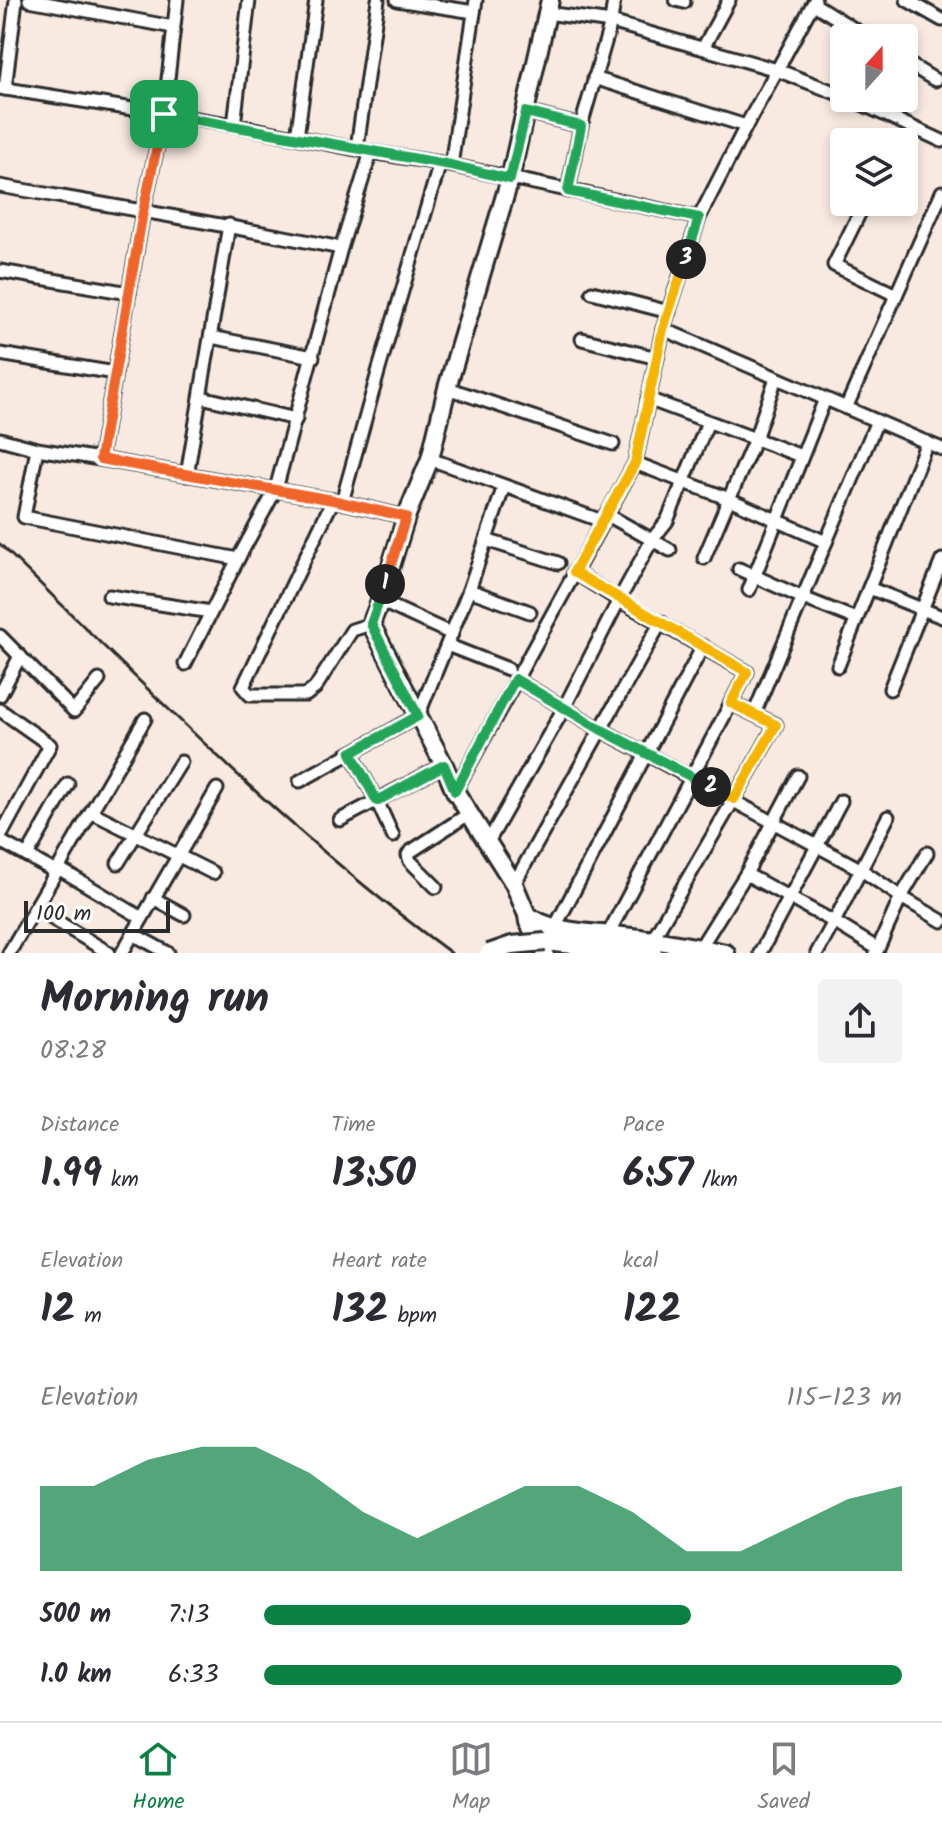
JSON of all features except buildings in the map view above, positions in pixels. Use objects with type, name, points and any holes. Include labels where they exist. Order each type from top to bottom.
[{"type":"street","points":[[16,0],[3,89],[234,125],[445,164],[699,218]]},
{"type":"street","points":[[29,0],[87,5],[173,27]]},
{"type":"street","points":[[100,459],[143,212],[164,114],[177,0]]},
{"type":"street","points":[[234,125],[249,0]]},
{"type":"street","points":[[297,137],[316,0]]},
{"type":"street","points":[[357,148],[378,0]]},
{"type":"street","points":[[371,624],[352,630],[315,688],[306,695],[250,695],[243,687],[338,501],[445,164],[475,6],[397,0]]},
{"type":"street","points":[[568,191],[581,126],[611,22],[614,0]]},
{"type":"street","points":[[703,48],[729,0]]},
{"type":"street","points":[[907,0],[942,20]]},
{"type":"street","points":[[455,791],[512,674],[635,463],[663,329],[699,218],[746,126],[815,2],[847,24]]},
{"type":"street","points":[[545,953],[528,922],[514,884],[455,791],[371,624],[406,517],[430,459],[447,388],[510,179],[548,6],[777,70],[830,90]]},
{"type":"street","points":[[918,70],[935,80]]},
{"type":"street","points":[[594,78],[746,126]]},
{"type":"street","points":[[526,112],[581,126]]},
{"type":"street","points":[[879,112],[942,141]]},
{"type":"street","points":[[185,664],[276,489],[341,248],[371,152]]},
{"type":"street","points":[[0,186],[229,225],[341,248]]},
{"type":"street","points":[[846,408],[942,192]]},
{"type":"street","points":[[858,216],[834,265],[896,295]]},
{"type":"street","points":[[187,475],[229,225]]},
{"type":"street","points":[[0,271],[129,293]]},
{"type":"street","points":[[592,292],[669,312]]},
{"type":"street","points":[[663,329],[942,449]]},
{"type":"street","points":[[211,337],[313,357]]},
{"type":"street","points":[[582,339],[657,358]]},
{"type":"street","points":[[0,354],[115,373]]},
{"type":"street","points":[[704,558],[755,439],[776,378]]},
{"type":"street","points":[[447,388],[613,444]]},
{"type":"street","points":[[201,397],[296,419]]},
{"type":"street","points":[[648,399],[801,456]]},
{"type":"street","points":[[749,590],[825,399]]},
{"type":"street","points":[[754,714],[877,421]]},
{"type":"street","points":[[488,842],[564,708],[652,540],[667,521],[708,422]]},
{"type":"street","points":[[0,439],[37,449],[276,489],[406,517]]},
{"type":"street","points":[[838,666],[927,442]]},
{"type":"street","points":[[37,449],[24,517],[238,559]]},
{"type":"street","points":[[430,459],[604,518],[670,550]]},
{"type":"street","points":[[635,463],[729,499],[826,542]]},
{"type":"street","points":[[300,781],[418,716],[469,590],[504,486]]},
{"type":"street","points":[[486,540],[558,563]]},
{"type":"street","points":[[890,689],[942,560]]},
{"type":"street","points":[[739,569],[856,619]]},
{"type":"street","points":[[574,572],[747,672],[608,934]]},
{"type":"street","points":[[869,588],[942,617]]},
{"type":"street","points":[[469,590],[530,612]]},
{"type":"street","points":[[109,596],[211,612]]},
{"type":"street","points":[[380,601],[512,674],[600,729],[860,869],[942,921]]},
{"type":"street","points":[[514,884],[661,622]]},
{"type":"street","points":[[0,636],[74,711],[99,680]]},
{"type":"street","points":[[536,937],[555,927],[703,646]]},
{"type":"street","points":[[0,695],[20,656]]},
{"type":"street","points":[[652,946],[776,725],[731,703]]},
{"type":"street","points":[[0,710],[50,745],[0,839],[142,918]]},
{"type":"street","points":[[9,953],[145,719]]},
{"type":"street","points":[[351,753],[393,836]]},
{"type":"street","points":[[118,863],[181,762]]},
{"type":"street","points":[[340,820],[444,765]]},
{"type":"street","points":[[700,948],[746,874],[798,776]]},
{"type":"street","points":[[27,856],[68,784]]},
{"type":"street","points":[[122,953],[217,789]]},
{"type":"street","points":[[760,953],[841,801]]},
{"type":"street","points":[[91,812],[213,873]]},
{"type":"street","points":[[436,887],[410,861],[408,855],[470,813]]},
{"type":"street","points":[[817,953],[888,817]]},
{"type":"street","points":[[746,874],[834,922],[877,951],[901,897],[927,853]]},
{"type":"street","points":[[153,898],[184,915]]},
{"type":"street","points":[[35,908],[109,953]]},
{"type":"street","points":[[527,915],[539,923],[555,927],[608,934],[652,946]]},
{"type":"street","points":[[133,934],[168,953]]},
{"type":"street","points":[[489,953],[512,945],[545,942],[700,948],[726,953]]},
{"type":"railway","points":[[0,544],[274,808],[390,907],[451,953]]},
{"type":"route","points":[[526,112],[581,126],[568,191],[699,218],[663,329],[635,463],[574,572],[747,672],[731,703],[776,725],[734,799],[600,729],[515,679],[455,791],[444,765],[377,801],[351,753],[418,716],[371,624],[406,517],[276,489],[100,459],[143,212],[164,114],[451,165],[510,179],[526,112]]}]
